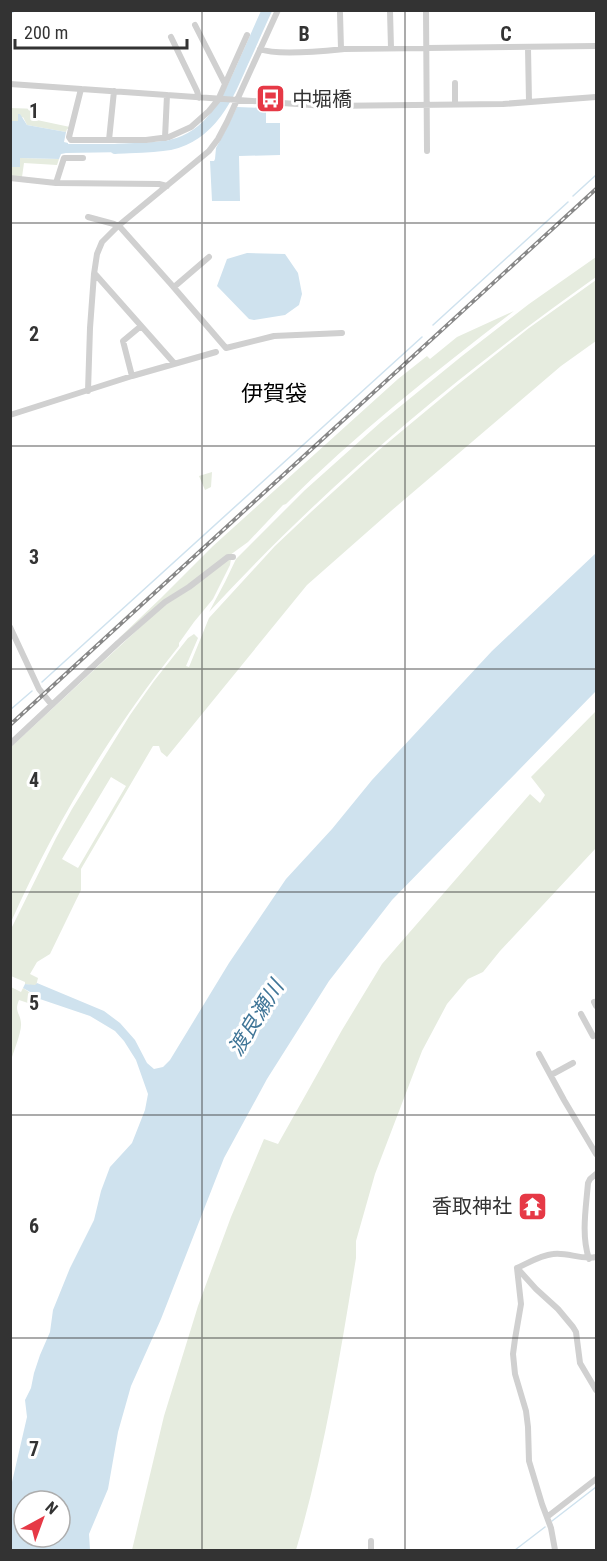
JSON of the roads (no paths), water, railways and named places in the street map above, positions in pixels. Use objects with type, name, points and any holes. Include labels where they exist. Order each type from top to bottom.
[{"type":"street","points":[[88,391],[94,274],[97,254],[102,242],[118,226],[209,151],[222,133],[278,10]]},
{"type":"street","points":[[426,10],[427,151]]},
{"type":"street","points":[[390,11],[391,48]]},
{"type":"street","points":[[340,13],[341,49]]},
{"type":"street","points":[[195,25],[225,84]]},
{"type":"street","points":[[81,89],[69,137],[71,140],[165,138],[191,127],[220,100],[247,35]]},
{"type":"street","points":[[171,37],[200,98]]},
{"type":"street","points":[[260,48],[272,52],[391,48],[597,46]]},
{"type":"street","points":[[528,48],[529,102]]},
{"type":"street","points":[[455,83],[455,104]]},
{"type":"street","points":[[10,84],[325,106],[529,102],[597,97]]},
{"type":"street","points":[[109,140],[114,91]]},
{"type":"street","points":[[165,138],[166,95]]},
{"type":"street","points":[[56,183],[64,158],[84,158]]},
{"type":"street","points":[[10,178],[56,183],[167,186]]},
{"type":"street","points":[[87,217],[118,226],[174,287],[225,348],[274,336],[342,333]]},
{"type":"street","points":[[174,287],[208,257]]},
{"type":"street","points":[[94,274],[174,363]]},
{"type":"street","points":[[132,376],[123,341],[141,326]]},
{"type":"street","points":[[10,415],[216,352]]},
{"type":"street","points":[[10,744],[165,602],[228,557],[233,557]]},
{"type":"street","points":[[10,627],[39,689],[52,705]]},
{"type":"street","points":[[581,1014],[593,1036]]},
{"type":"street","points":[[539,1054],[597,1154]]},
{"type":"street","points":[[551,1075],[573,1063]]},
{"type":"street","points":[[589,1259],[585,1243],[588,1184],[590,1179],[597,1174]]},
{"type":"street","points":[[517,1268],[535,1259],[553,1254],[589,1259],[597,1257]]},
{"type":"street","points":[[517,1268],[573,1327],[576,1332],[580,1363],[597,1390]]},
{"type":"street","points":[[517,1268],[521,1304],[514,1339],[515,1374],[526,1411],[529,1461],[555,1551]]},
{"type":"street","points":[[547,1517],[597,1479]]},
{"type":"street","points":[[371,1541],[371,1551]]},
{"type":"water","points":[[237,107],[266,108],[266,123],[280,123],[280,155],[239,156],[240,201],[212,201],[210,161],[215,159],[216,148]]},
{"type":"water","points":[[18,114],[27,125],[66,132],[64,142],[68,144],[125,144],[127,152],[66,153],[61,154],[59,159],[20,158],[20,167],[11,167],[11,121],[18,121]]},
{"type":"water","points":[[247,253],[285,254],[298,273],[302,294],[299,305],[285,315],[249,319],[217,286],[227,259]]},
{"type":"water","name":"渡良瀬川","points":[[596,553],[596,691],[392,900],[329,981],[267,1079],[224,1158],[161,1319],[131,1386],[118,1432],[108,1489],[89,1534],[90,1550],[11,1550],[12,1482],[27,1417],[25,1400],[50,1332],[53,1310],[70,1268],[94,1220],[110,1167],[132,1143],[145,1110],[148,1094],[136,1060],[115,1031],[90,1016],[31,996],[32,993],[23,988],[25,984],[35,985],[37,983],[104,1011],[120,1023],[135,1040],[147,1063],[154,1069],[163,1067],[170,1060],[229,963],[286,879],[332,829],[372,780],[492,651]]},
{"type":"waterway","points":[[10,13],[17,10]]},
{"type":"waterway","points":[[115,149],[170,145],[185,140],[208,124],[232,88],[267,10]]},
{"type":"waterway","points":[[573,196],[596,175]]},
{"type":"waterway","points":[[433,325],[568,202]]},
{"type":"waterway","points":[[42,682],[422,337]]},
{"type":"waterway","points":[[10,710],[32,691]]},
{"type":"waterway","points":[[552,1521],[596,1487]]},
{"type":"waterway","points":[[515,1550],[545,1527]]},
{"type":"railway","points":[[10,725],[596,189]]},
{"type":"place","name":"中堀橋","points":[[271,99]]},
{"type":"place","name":"香取神社","points":[[533,1206]]},
{"type":"district","name":"伊賀袋","points":[[274,393]]}]
